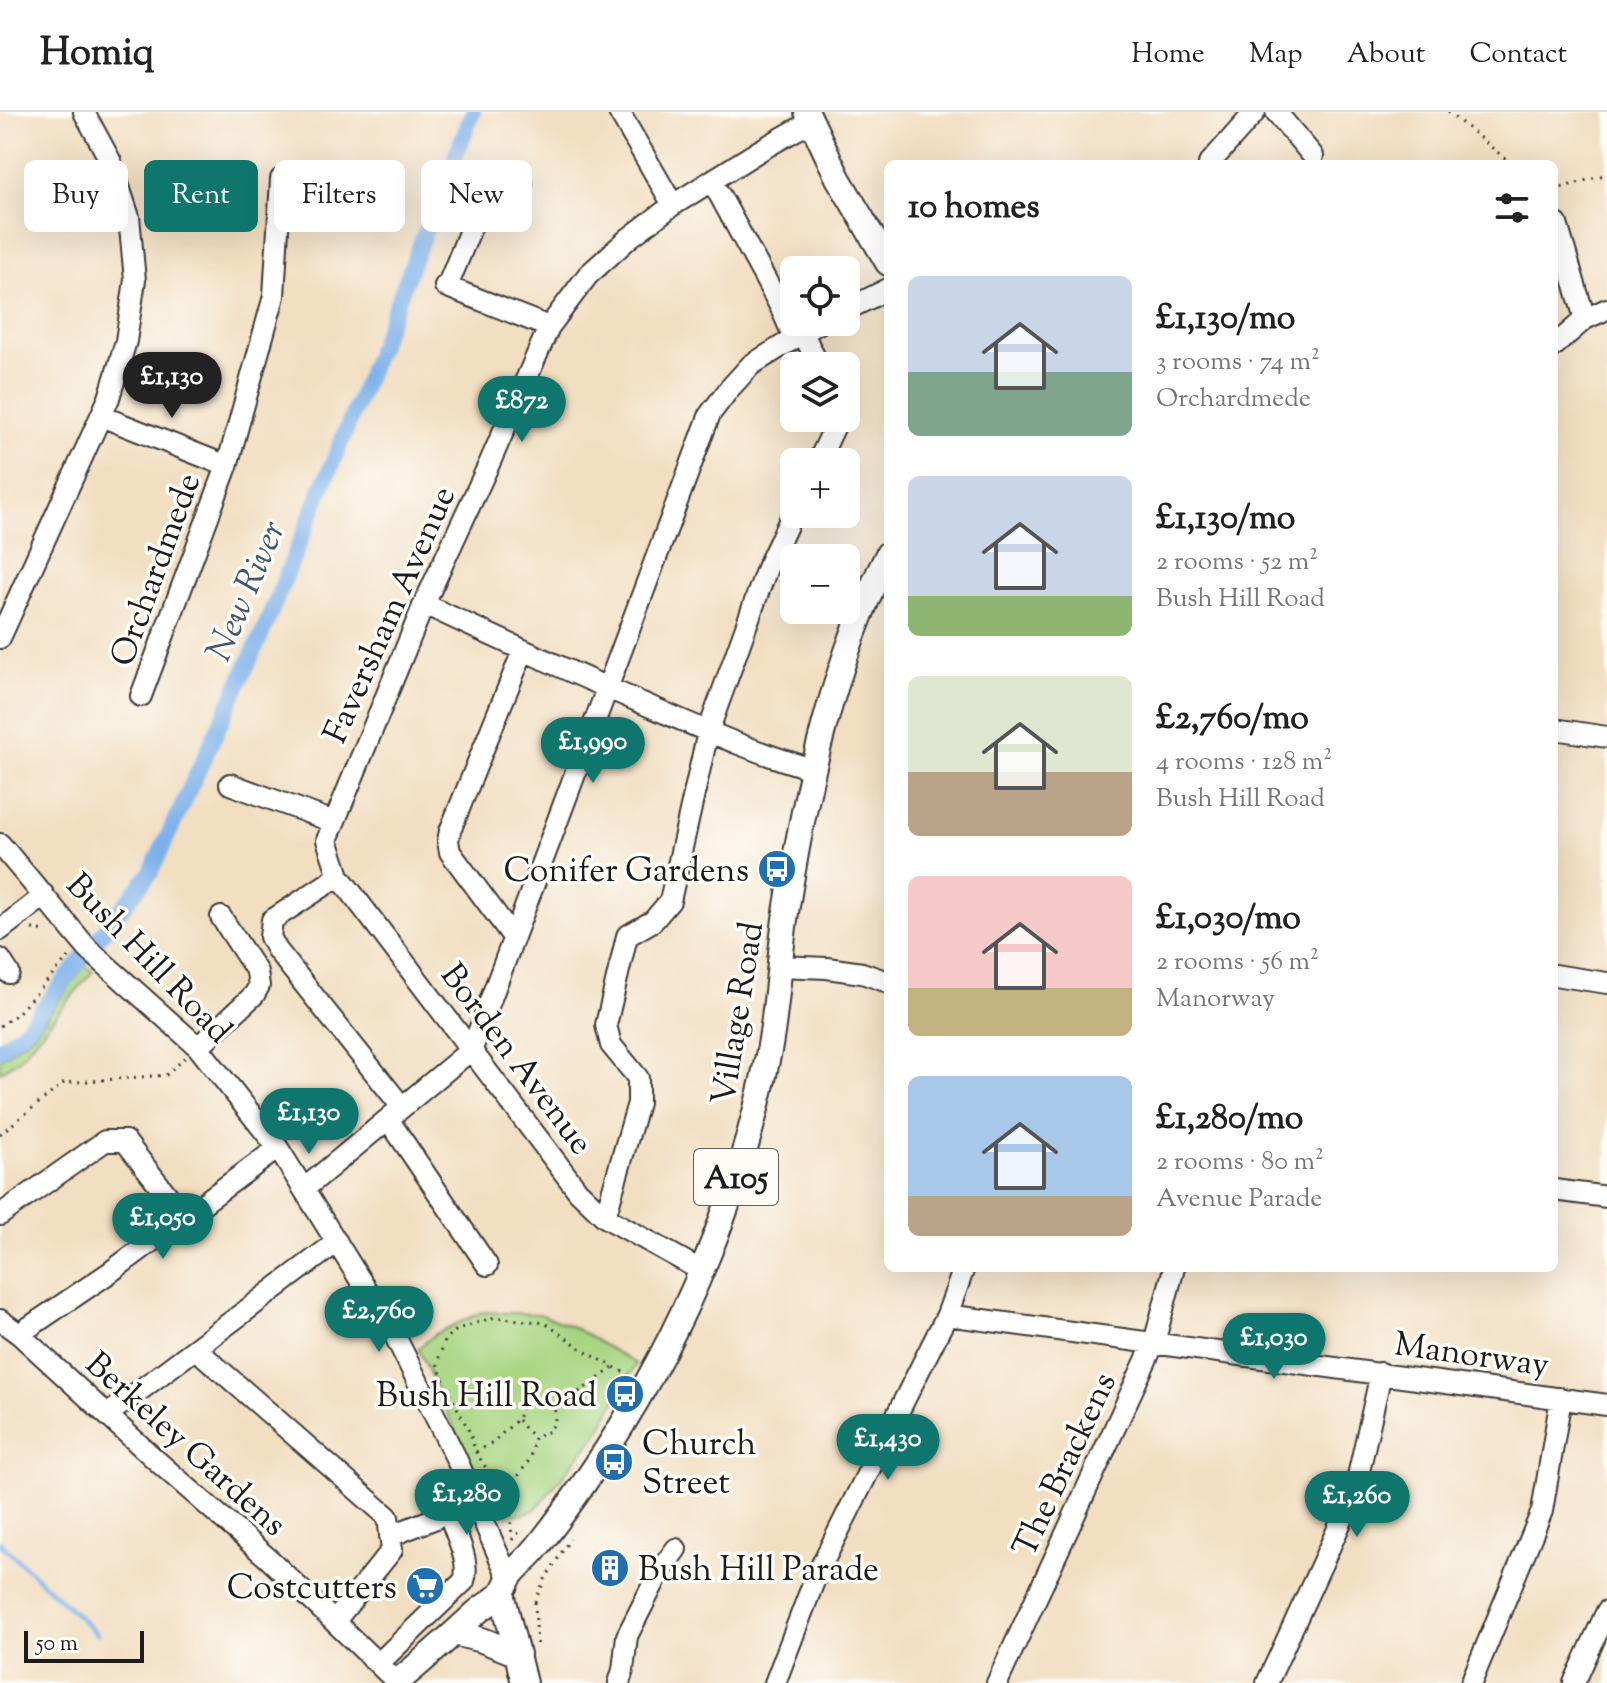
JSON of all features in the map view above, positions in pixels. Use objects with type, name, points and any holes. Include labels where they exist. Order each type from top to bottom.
[{"type":"main road","points":[[808,117],[838,178],[884,256]]},
{"type":"main road","name":"Village Road","points":[[505,1585],[605,1452],[647,1383],[702,1271],[758,1106],[798,842],[813,769],[848,649],[884,563]]},
{"type":"main road","points":[[505,1585],[524,1683]]},
{"type":"main road","name":"A105","points":[[397,1683],[505,1585]]},
{"type":"main road","points":[[454,1633],[518,1654]]},
{"type":"street","points":[[0,638],[109,398],[126,341],[135,280],[129,217],[111,162],[84,112]]},
{"type":"street","points":[[619,112],[673,205]]},
{"type":"street","points":[[1213,160],[1255,112]]},
{"type":"street","points":[[1276,112],[1313,156]]},
{"type":"street","name":"Faversham Avenue","points":[[330,831],[424,604],[549,327],[588,275],[629,238],[673,205],[808,117]]},
{"type":"street","points":[[712,181],[780,306]]},
{"type":"street","points":[[1558,227],[1585,319]]},
{"type":"street","name":"Orchardmede","points":[[141,696],[227,466],[274,296],[278,232]]},
{"type":"street","points":[[469,232],[446,287],[549,327]]},
{"type":"street","points":[[860,303],[884,291]]},
{"type":"street","points":[[1558,343],[1585,319],[1607,309]]},
{"type":"street","points":[[304,1189],[472,1049],[710,414],[751,365],[796,336]]},
{"type":"street","name":"Orchardmede","points":[[101,416],[227,466]]},
{"type":"street","points":[[605,1217],[638,1103],[638,1078],[611,1045],[606,1025],[627,936],[653,921],[670,901],[708,732],[767,568],[786,528]]},
{"type":"street","points":[[424,604],[708,732],[813,769]]},
{"type":"street","points":[[513,937],[450,852],[448,841],[523,651]]},
{"type":"street","points":[[1558,730],[1607,737]]},
{"type":"street","points":[[230,784],[330,831]]},
{"type":"street","name":"Borden Avenue","points":[[330,831],[339,876],[578,1191],[605,1217],[702,1271]]},
{"type":"street","name":"Bush Hill Road","points":[[0,844],[43,894],[80,951],[104,964],[198,1047],[278,1148],[395,1336],[479,1507],[505,1585]]},
{"type":"street","points":[[339,876],[272,920],[270,937],[395,1113],[487,1265]]},
{"type":"street","points":[[4,927],[43,894]]},
{"type":"street","points":[[198,1047],[254,995],[259,986],[257,972],[221,917]]},
{"type":"street","points":[[779,966],[827,968],[862,973],[884,981]]},
{"type":"street","points":[[1558,976],[1607,983]]},
{"type":"street","points":[[0,1215],[105,1141],[125,1141],[185,1218]]},
{"type":"street","points":[[19,1334],[185,1218],[278,1148]]},
{"type":"street","points":[[1558,1191],[1607,1197]]},
{"type":"street","points":[[107,1415],[337,1242]]},
{"type":"street","points":[[775,1683],[816,1576],[947,1315],[963,1272]]},
{"type":"street","name":"The Brackens","points":[[997,1683],[1154,1343],[1173,1272]]},
{"type":"street","name":"Manorway","points":[[947,1315],[1607,1405]]},
{"type":"street","name":"Berkeley Gardens","points":[[0,1320],[270,1560],[397,1683]]},
{"type":"street","points":[[196,1349],[388,1517],[392,1550],[335,1621]]},
{"type":"street","points":[[1267,1683],[1354,1494],[1381,1373]]},
{"type":"street","points":[[1471,1683],[1542,1511],[1561,1398]]},
{"type":"street","points":[[378,1664],[464,1581],[466,1564],[453,1525],[454,1519],[479,1507]]},
{"type":"street","points":[[390,1536],[436,1518]]},
{"type":"street","points":[[619,1683],[627,1636],[660,1571],[676,1549]]},
{"type":"street","points":[[1574,1683],[1605,1620]]},
{"type":"path","points":[[1448,112],[1507,160]]},
{"type":"path","points":[[1558,189],[1607,174]]},
{"type":"path","points":[[4,927],[59,933]]},
{"type":"path","points":[[0,1026],[17,1014],[80,951]]},
{"type":"path","points":[[0,1134],[64,1083],[166,1075],[198,1047]]},
{"type":"path","points":[[510,1506],[476,1452],[444,1382],[437,1363],[446,1338],[458,1329],[495,1317],[545,1323],[586,1352],[630,1375]]},
{"type":"path","points":[[555,1409],[613,1368]]},
{"type":"path","points":[[476,1452],[493,1442],[518,1419],[522,1407],[531,1397],[538,1397],[555,1409],[555,1420],[550,1431],[534,1437]]},
{"type":"path","points":[[518,1419],[534,1437]]},
{"type":"path","points":[[518,1533],[512,1540],[510,1506],[514,1482],[528,1462],[534,1437]]},
{"type":"path","points":[[536,1633],[535,1602],[557,1560]]},
{"type":"green space","points":[[85,966],[93,971],[19,1059],[0,1072],[0,1059],[34,1034]]},
{"type":"green space","points":[[482,1312],[540,1314],[571,1326],[636,1364],[597,1434],[535,1510],[520,1515],[502,1514],[488,1502],[418,1348],[435,1334]]},
{"type":"waterway","name":"New River","points":[[0,1049],[27,1028],[151,872],[262,634],[473,112]]},
{"type":"waterway","points":[[0,1543],[97,1634]]},
{"type":"place","name":"Conifer Gardens","points":[[777,869]]},
{"type":"place","name":"Bush Hill Road","points":[[625,1394]]},
{"type":"place","name":"Church Street","points":[[614,1462]]},
{"type":"place","name":"Bush Hill Parade","points":[[610,1568]]},
{"type":"place","name":"Costcutters","points":[[425,1586]]}]
